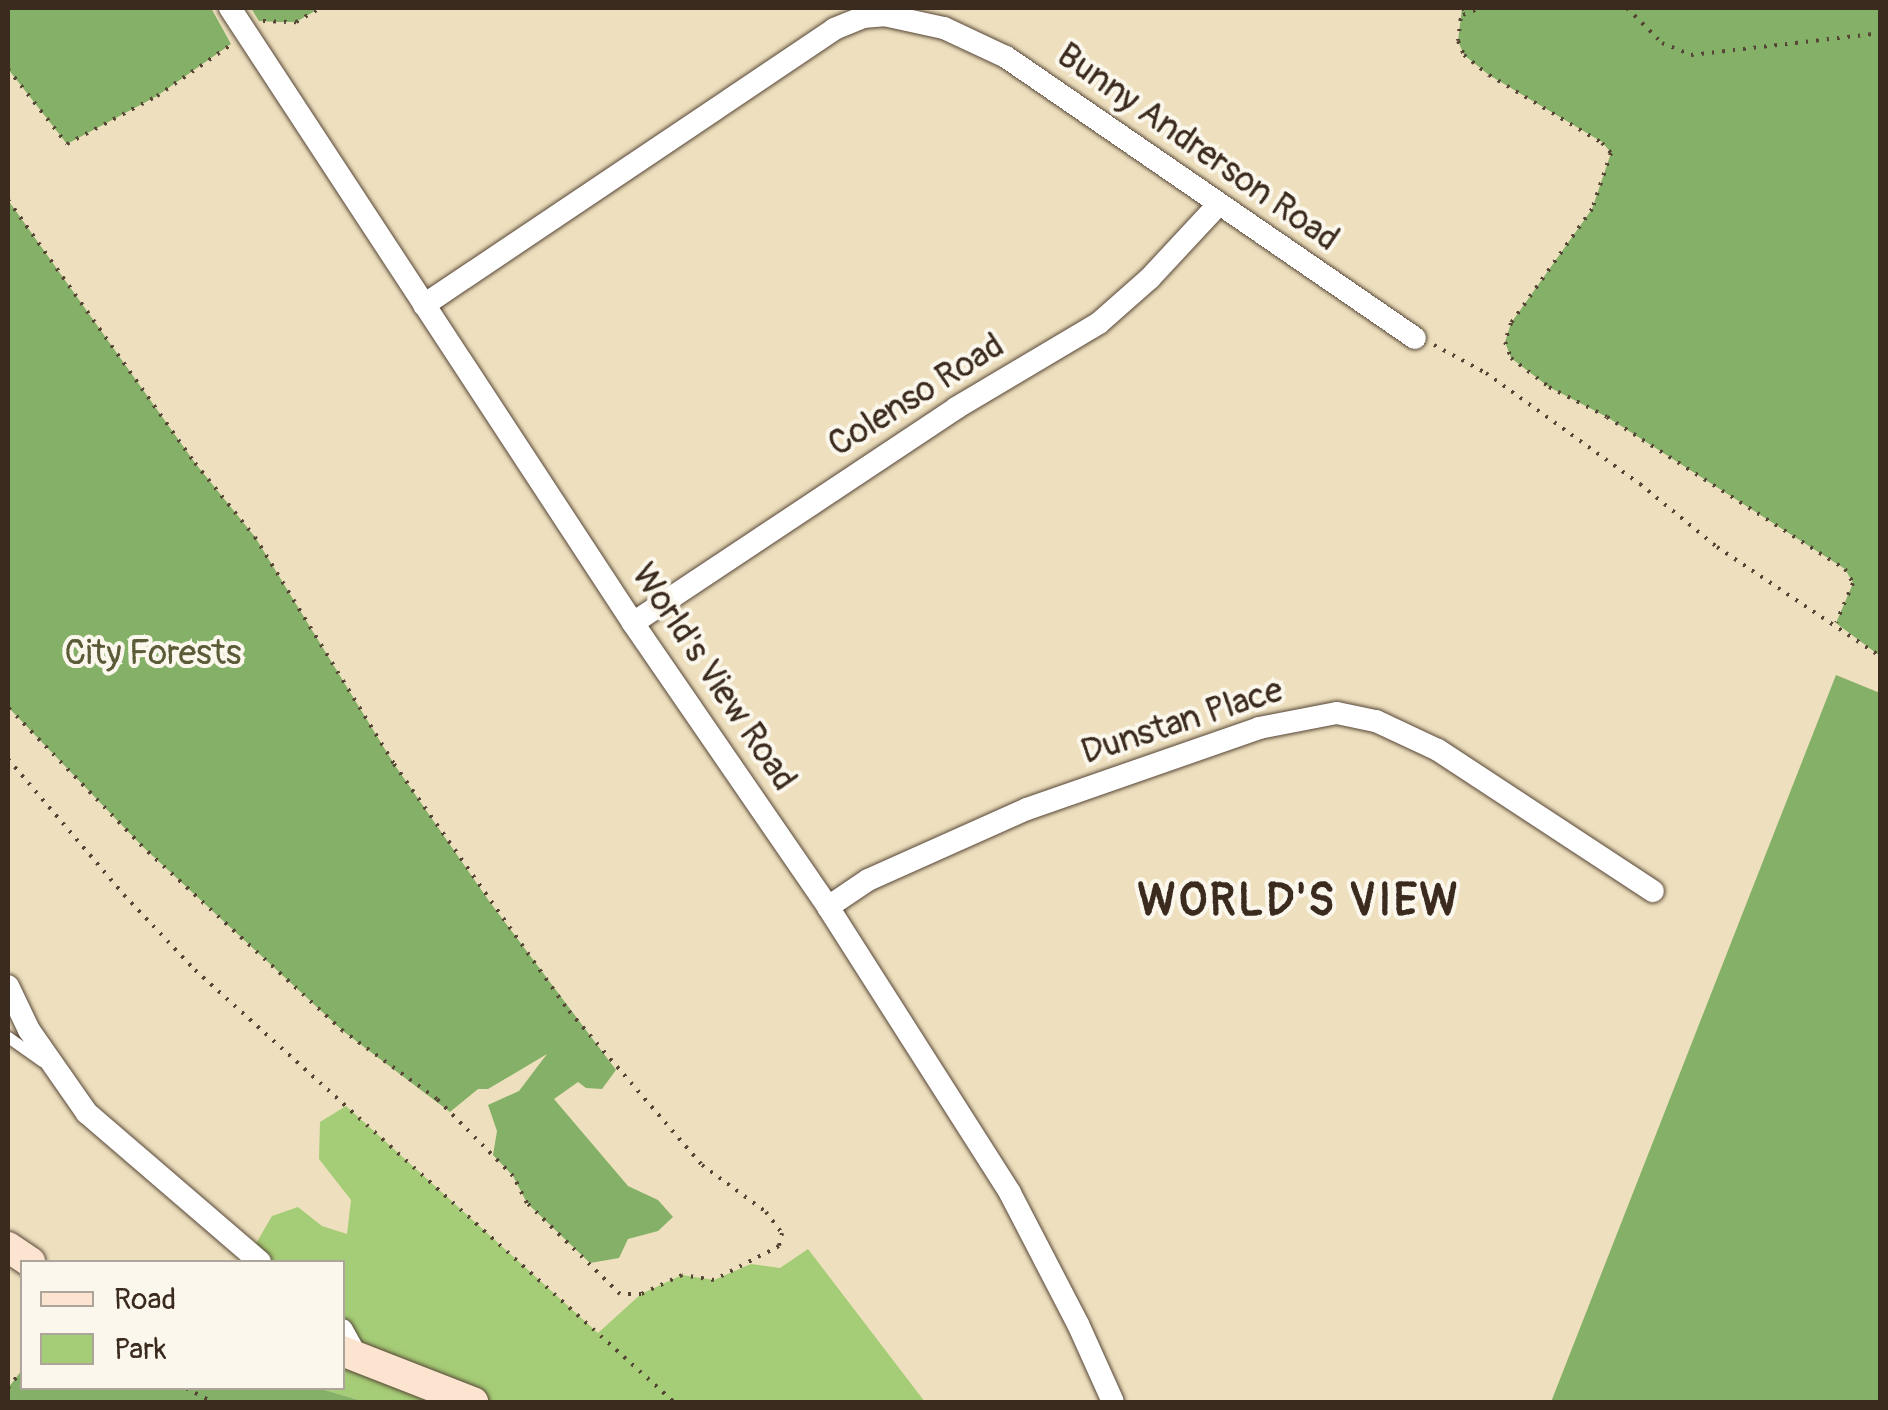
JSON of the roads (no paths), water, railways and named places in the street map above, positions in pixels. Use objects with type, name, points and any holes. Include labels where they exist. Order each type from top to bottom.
[{"type":"main road","points":[[347,1345],[474,1402]]},
{"type":"street","name":"World's View Road","points":[[230,8],[633,622],[828,907],[1010,1194],[1061,1289],[1112,1402]]},
{"type":"street","name":"Bunny Andrerson Road","points":[[424,305],[834,29],[862,17],[911,17],[1006,57],[1218,206],[1416,338]]},
{"type":"street","name":"Colenso Road","points":[[633,622],[956,408],[1099,323],[1125,303],[1218,206]]},
{"type":"street","name":"Dunstan Place","points":[[828,907],[868,880],[1027,809],[1259,728],[1337,713],[1376,720],[1438,750],[1653,892]]},
{"type":"street","points":[[8,986],[60,1077],[109,1135],[258,1260]]},
{"type":"lane","points":[[8,1036],[60,1077]]},
{"type":"district","name":"WORLD'S VIEW","points":[[1299,902]]},
{"type":"park label","name":"City Forests","points":[[153,653]]}]
